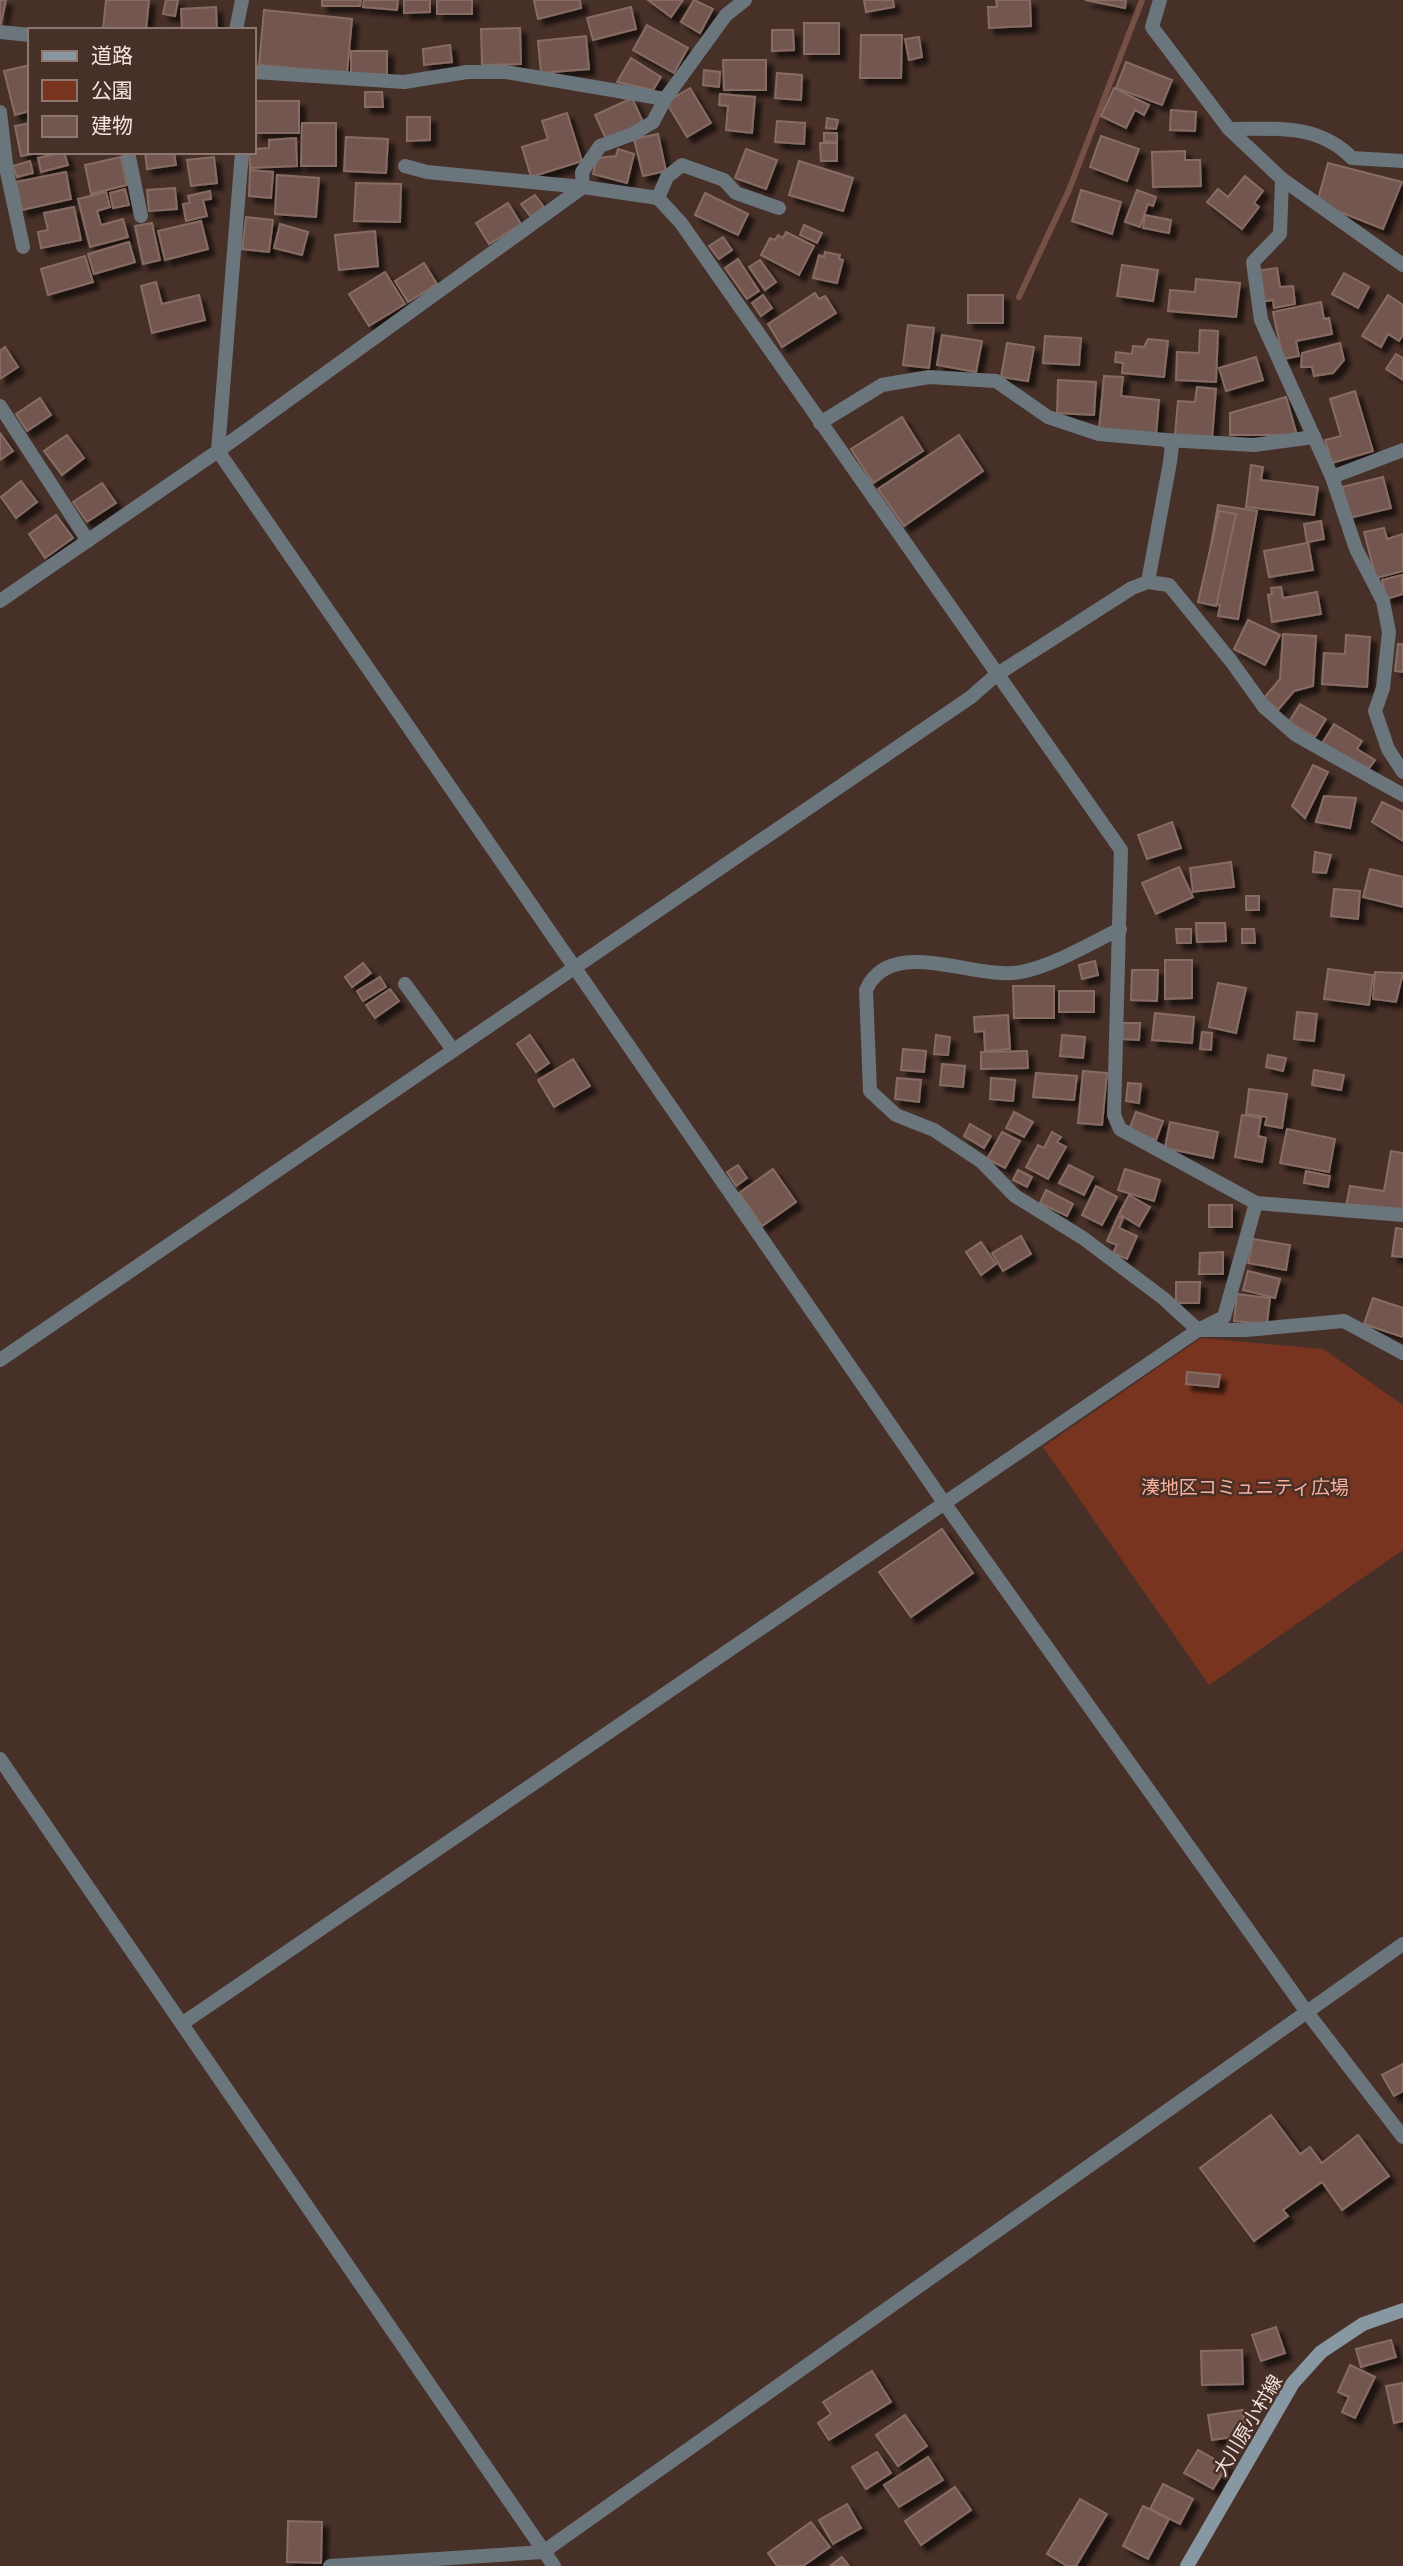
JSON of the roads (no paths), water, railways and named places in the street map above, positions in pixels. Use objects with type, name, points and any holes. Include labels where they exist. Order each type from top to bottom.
[{"type":"main road","name":"大川原小村線","points":[[1187,2566],[1293,2383],[1321,2352],[1363,2324],[1403,2310]]},
{"type":"street","points":[[236,28],[242,0]]},
{"type":"street","points":[[583,187],[582,172],[600,146],[633,135],[653,122],[665,99],[726,15],[745,0]]},
{"type":"street","points":[[1160,0],[1152,27],[1228,129],[1282,179],[1403,265]]},
{"type":"street","points":[[0,32],[28,35]]},
{"type":"street","points":[[256,72],[404,82],[467,72],[506,72],[665,99]]},
{"type":"street","points":[[0,112],[7,172],[23,247]]},
{"type":"street","points":[[1228,129],[1307,131],[1336,142],[1352,158],[1403,161]]},
{"type":"street","points":[[128,154],[141,216]]},
{"type":"street","points":[[242,154],[218,451],[945,1504],[1306,2011],[1403,2137]]},
{"type":"street","points":[[658,198],[667,177],[682,165],[724,180],[736,193],[779,208]]},
{"type":"street","points":[[405,166],[427,173],[583,187],[658,198],[681,223],[1121,850],[1114,1115],[1120,1129],[1256,1203],[1403,1215]]},
{"type":"street","points":[[1282,179],[1280,234],[1253,262],[1261,320],[1332,477],[1356,549],[1383,601],[1389,632],[1383,688],[1376,711],[1388,749],[1403,772]]},
{"type":"street","points":[[0,601],[218,451],[583,187]]},
{"type":"street","points":[[820,423],[882,385],[929,377],[996,381],[1048,417],[1099,434],[1254,444],[1314,437]]},
{"type":"street","points":[[0,406],[88,541]]},
{"type":"street","points":[[1148,582],[1170,462],[1172,446],[1166,440]]},
{"type":"street","points":[[1332,477],[1403,450]]},
{"type":"street","points":[[0,1360],[971,697],[996,675],[1132,588],[1148,582],[1169,585],[1231,660],[1264,706],[1296,735],[1403,795]]},
{"type":"street","points":[[1120,929],[1055,960],[1021,972],[998,974],[912,960],[886,969],[872,978],[866,990],[870,1091],[896,1115],[934,1130],[982,1162],[1015,1196],[1093,1246],[1163,1298],[1198,1330],[1246,1330],[1344,1321],[1403,1353]]},
{"type":"street","points":[[405,984],[453,1050]]},
{"type":"street","points":[[183,2023],[1198,1330],[1224,1317],[1256,1203]]},
{"type":"street","points":[[0,1759],[554,2566]]},
{"type":"street","points":[[330,2566],[442,2562],[544,2552],[1403,1944]]},
{"type":"waterway","points":[[1019,297],[1069,190],[1142,0]]},
{"type":"park label","name":"湊地区コミュニティ広場","points":[[1245,1486]]}]
